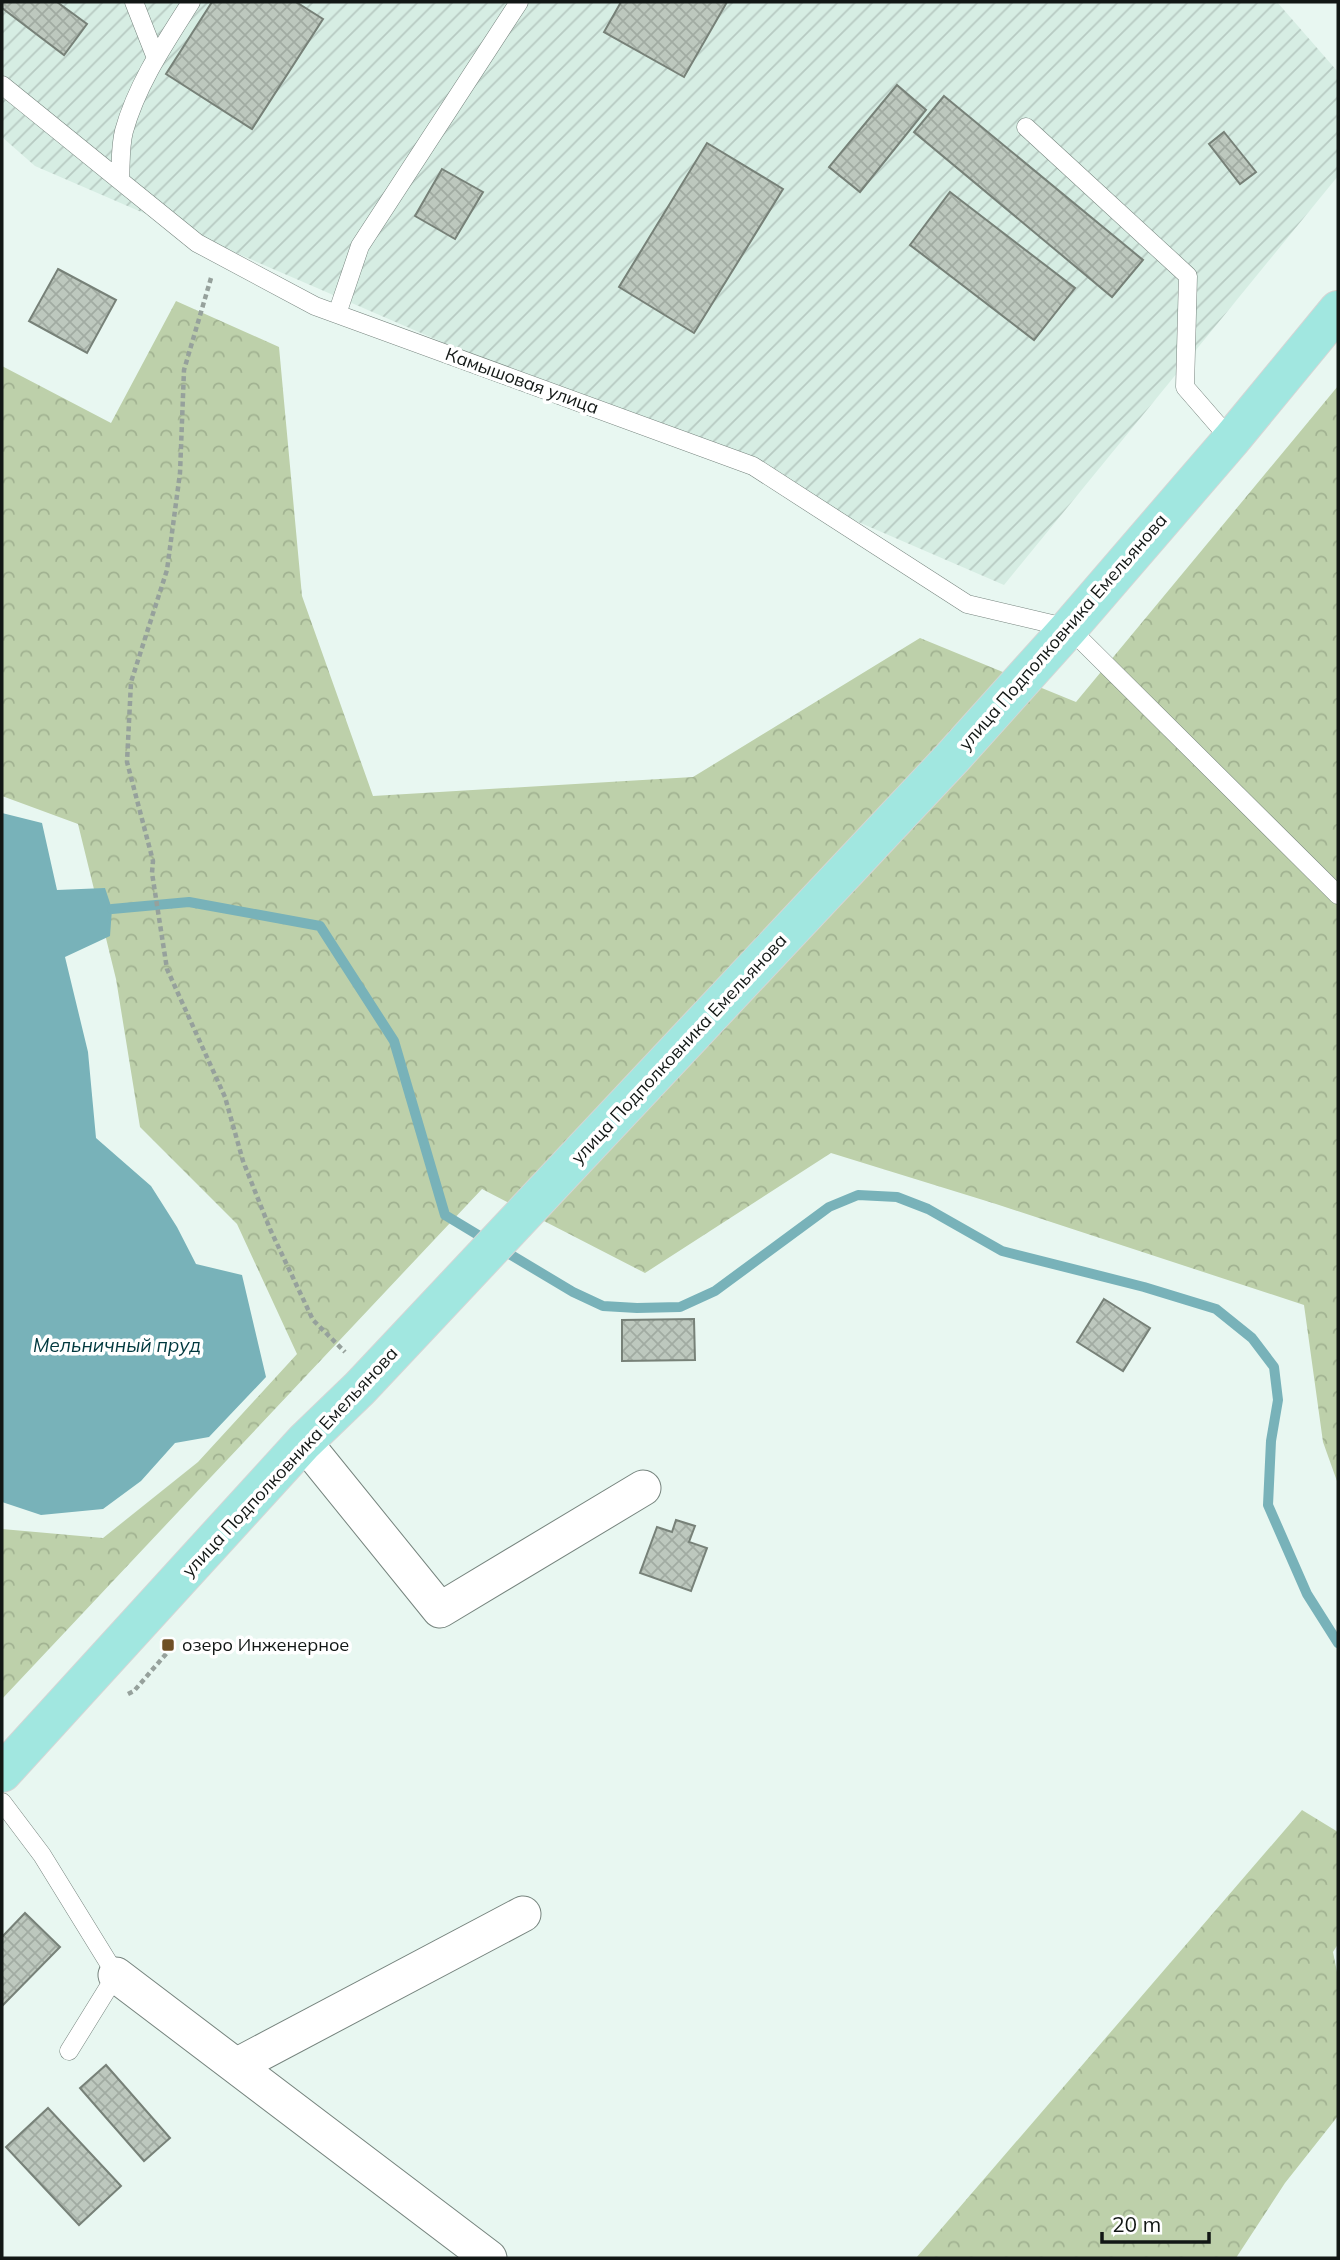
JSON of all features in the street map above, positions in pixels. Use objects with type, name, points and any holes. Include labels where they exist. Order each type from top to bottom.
[{"type":"main road","name":"улица Подполковника Емельянова","points":[[2,1773],[304,1442],[369,1378],[935,777],[1069,628],[1338,310]]},
{"type":"street","points":[[304,1442],[440,1610],[643,1488]]},
{"type":"street","points":[[236,2066],[523,1914]]},
{"type":"street","points":[[116,1975],[489,2258]]},
{"type":"lane","points":[[134,2],[156,58]]},
{"type":"lane","points":[[120,180],[123,134],[135,98],[191,2]]},
{"type":"lane","points":[[337,314],[360,246],[519,2]]},
{"type":"lane","name":"Камышовая улица","points":[[2,85],[197,243],[315,306],[753,466],[967,604],[1069,628]]},
{"type":"lane","points":[[1026,127],[1188,276],[1185,387],[1230,440]]},
{"type":"lane","points":[[1069,628],[1338,895]]},
{"type":"lane","points":[[2,1802],[42,1854],[116,1975],[69,2051]]},
{"type":"path","points":[[218,254],[184,370],[180,472],[167,570],[131,682],[127,762],[153,861],[152,873],[167,969],[225,1097],[243,1161],[270,1229],[313,1320],[369,1378]]},
{"type":"shaded area","points":[[2,2],[1277,2],[1338,72],[1338,176],[1004,585],[35,166],[2,137]]},
{"type":"green space","points":[[176,301],[279,347],[302,596],[373,796],[693,777],[920,638],[1076,702],[1338,386],[1338,1484],[1323,1442],[1304,1305],[831,1153],[645,1273],[482,1189],[2,1699],[2,1529],[103,1538],[198,1462],[297,1354],[237,1224],[140,1127],[116,979],[78,824],[2,796],[2,366],[111,423]]},
{"type":"green space","points":[[1302,1810],[1338,1832],[1338,1944],[1333,1952],[1338,1977],[1338,2116],[1285,2183],[1236,2258],[916,2258]]},
{"type":"water","name":"Мельничный пруд","points":[[2,813],[42,823],[57,890],[105,888],[112,909],[110,936],[65,957],[88,1052],[96,1138],[151,1186],[196,1264],[242,1275],[266,1377],[209,1437],[175,1443],[141,1481],[103,1509],[41,1515],[2,1502]]},
{"type":"building","points":[[2,2],[57,2],[87,24],[64,55],[2,8]]},
{"type":"building","points":[[212,2],[296,2],[323,19],[252,129],[166,74]]},
{"type":"building","points":[[621,2],[727,2],[684,77],[604,32]]},
{"type":"building","points":[[897,85],[926,110],[860,192],[829,167]]},
{"type":"building","points":[[944,96],[1143,260],[1112,297],[914,132]]},
{"type":"building","points":[[1224,132],[1256,172],[1240,184],[1209,144]]},
{"type":"building","points":[[707,143],[783,189],[694,333],[619,287]]},
{"type":"building","points":[[442,169],[483,192],[455,239],[415,216]]},
{"type":"building","points":[[950,192],[1075,288],[1034,340],[910,245]]},
{"type":"building","points":[[58,269],[116,300],[87,353],[29,321]]},
{"type":"building","points":[[1104,1299],[1150,1328],[1123,1371],[1077,1342]]},
{"type":"building","points":[[694,1319],[695,1360],[622,1361],[622,1320]]},
{"type":"building","points":[[676,1520],[695,1526],[689,1542],[707,1548],[691,1591],[640,1573],[657,1527],[672,1532]]},
{"type":"building","points":[[25,1913],[60,1947],[2,2006],[2,1937]]},
{"type":"building","points":[[106,2065],[170,2138],[144,2161],[80,2088]]},
{"type":"building","points":[[48,2108],[121,2186],[79,2225],[6,2147]]},
{"type":"waterway","points":[[112,909],[189,902],[320,926],[394,1041],[445,1215],[488,1241]]},
{"type":"waterway","points":[[501,1249],[573,1292],[603,1306],[680,1307],[715,1291],[829,1207],[858,1195],[897,1197],[928,1209],[1002,1251],[1144,1287],[1216,1309],[1252,1338],[1274,1367],[1278,1400],[1271,1441],[1268,1505],[1307,1594],[1338,1643]]},
{"type":"place","name":"озеро Инженерное","points":[[168,1645]]}]
